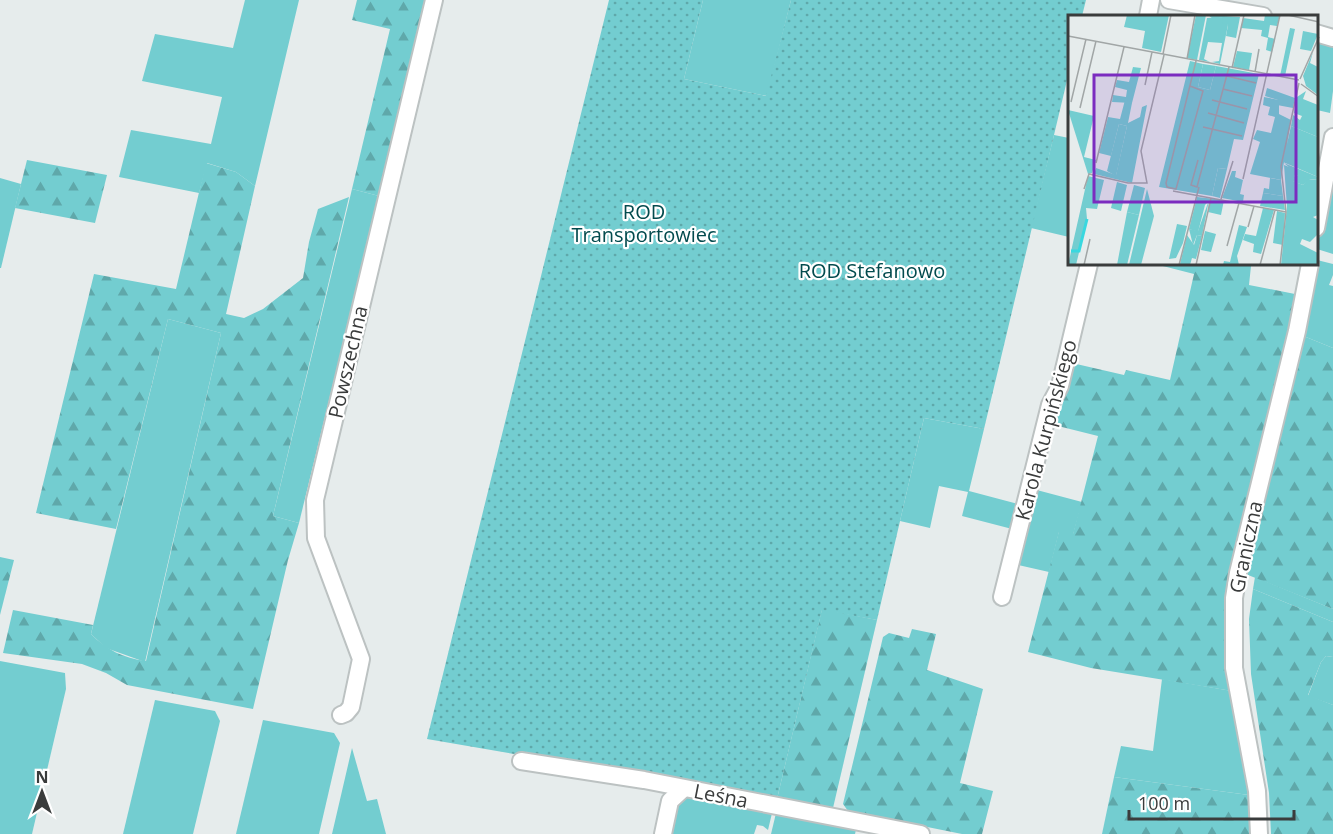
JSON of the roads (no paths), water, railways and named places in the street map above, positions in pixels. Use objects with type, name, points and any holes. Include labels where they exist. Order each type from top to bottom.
[{"type":"street","name":"Powszechna","points":[[341,715],[351,707],[361,659],[316,538],[315,500],[434,0]]},
{"type":"street","points":[[1148,15],[1151,0]]},
{"type":"street","points":[[1169,0],[1257,15]]},
{"type":"street","points":[[1318,24],[1333,27]]},
{"type":"street","points":[[1318,33],[1333,38]]},
{"type":"street","points":[[1318,222],[1333,136]]},
{"type":"street","name":"Karola Kurpińskiego","points":[[1002,597],[1050,405],[1060,386],[1089,266]]},
{"type":"street","name":"Graniczna","points":[[1259,834],[1257,791],[1234,668],[1234,598],[1238,573],[1297,330],[1310,266]]},
{"type":"street","name":"Leśna","points":[[521,761],[644,780],[921,834]]},
{"type":"street","points":[[663,834],[670,801],[683,789]]},
{"type":"park label","name":"ROD Transportowiec","points":[[644,224]]},
{"type":"park label","name":"ROD Stefanowo","points":[[872,271]]}]
